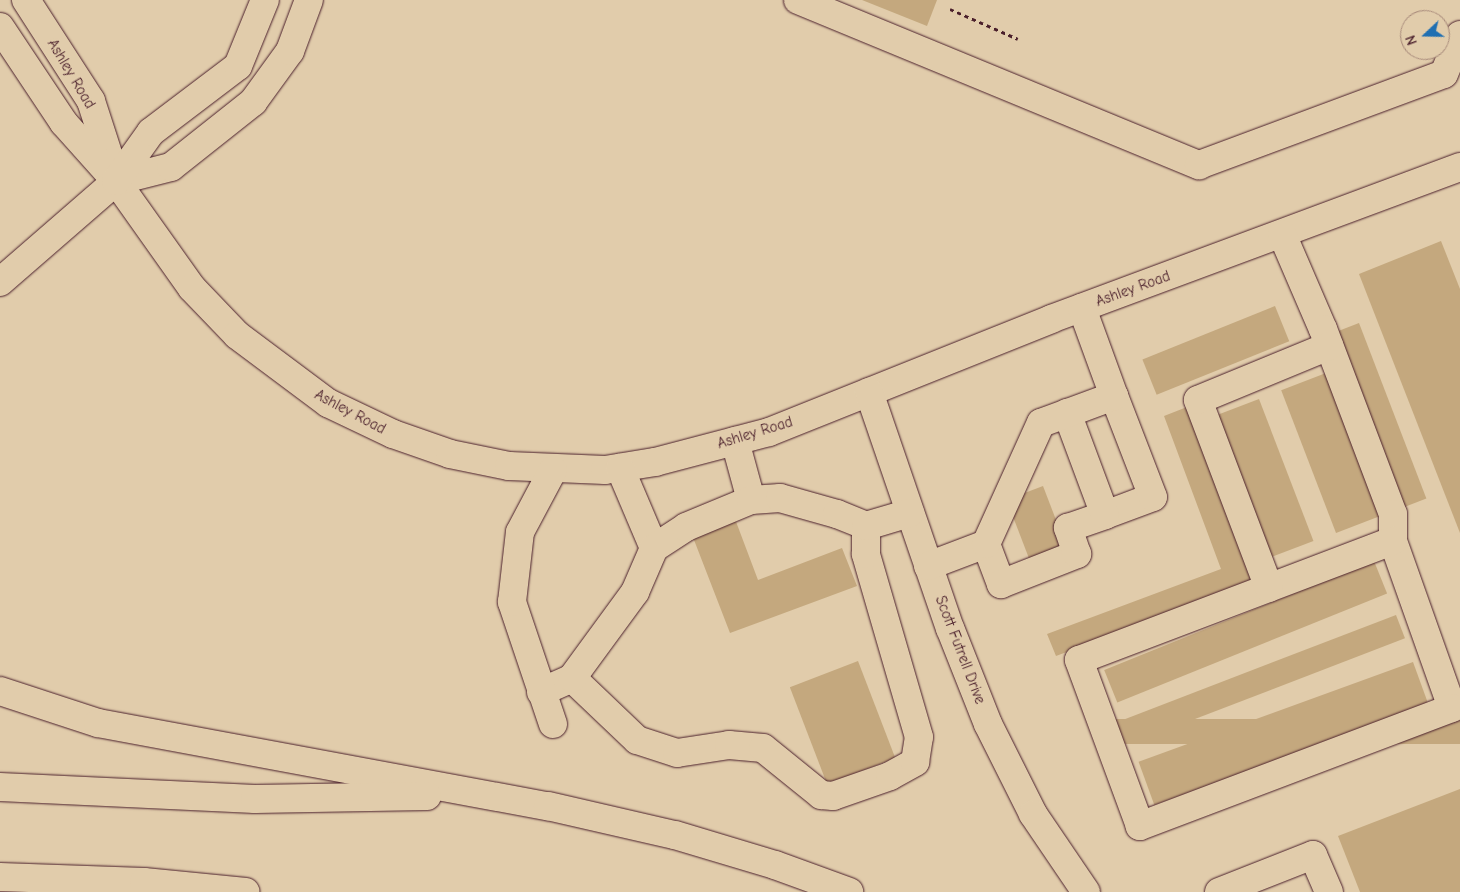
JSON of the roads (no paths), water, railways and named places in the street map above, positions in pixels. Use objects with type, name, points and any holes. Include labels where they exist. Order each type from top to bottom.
[{"type":"main road","name":"Ashley Road","points":[[26,0],[91,101],[116,180]]},
{"type":"main road","points":[[0,282],[116,180],[151,132],[238,66],[265,0]]},
{"type":"main road","points":[[116,180],[171,167],[253,102],[290,51],[309,0]]},
{"type":"main road","points":[[798,0],[1200,165],[1444,74],[1460,35]]},
{"type":"main road","name":"Ashley Road","points":[[3,40],[64,123],[116,180],[192,288],[230,328],[328,403],[393,434],[450,454],[509,466],[553,470],[620,468],[769,432],[1082,308],[1460,167]]},
{"type":"main road","points":[[1282,234],[1329,346],[1393,514],[1393,542],[1452,708],[1140,826],[1079,660],[1393,542]]},
{"type":"main road","points":[[986,544],[1001,584],[1077,554],[1068,528],[1153,497],[1082,308]]},
{"type":"main road","points":[[1269,588],[1198,400],[1329,346]]},
{"type":"main road","name":"Scott Futrell Drive","points":[[869,392],[928,566],[988,724],[1033,814],[1086,892]]},
{"type":"main road","points":[[928,566],[986,544],[1041,423],[1114,396]]},
{"type":"main road","points":[[1067,413],[1105,515]]},
{"type":"main road","points":[[735,441],[751,500]]},
{"type":"main road","points":[[620,468],[654,548]]},
{"type":"main road","points":[[553,470],[520,532],[512,602],[553,724]]},
{"type":"main road","points":[[541,692],[572,678],[635,592],[654,548],[686,527],[751,500],[780,498],[837,514],[866,526],[910,513]]},
{"type":"main road","points":[[572,678],[637,740],[677,753],[729,745],[763,748],[821,795],[833,796],[890,776],[915,762],[919,737],[866,554],[866,526]]},
{"type":"main road","points":[[0,691],[98,723],[489,797],[548,806],[675,835],[775,865],[848,892]]},
{"type":"main road","points":[[0,787],[254,799],[489,797]]},
{"type":"main road","points":[[1219,892],[1313,854],[1329,892]]},
{"type":"main road","points":[[0,877],[144,882],[246,892]]}]
